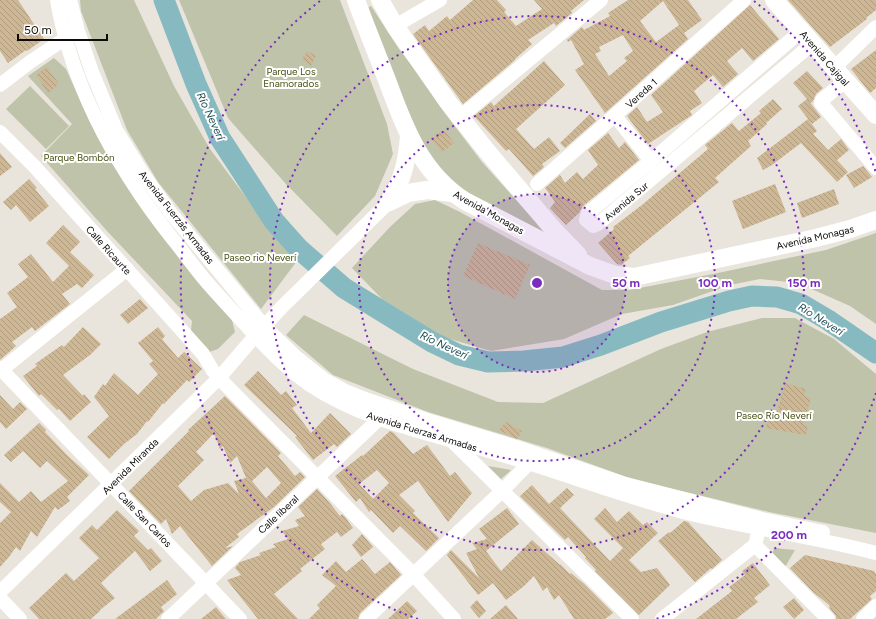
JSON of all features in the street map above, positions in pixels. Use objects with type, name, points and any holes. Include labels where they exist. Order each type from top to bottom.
[{"type":"main road","name":"Avenida Monagas","points":[[356,0],[409,136],[428,167],[452,192],[479,208],[590,266],[615,275],[634,277],[816,238],[876,220]]},
{"type":"main road","name":"Avenida Monagas","points":[[380,0],[395,26],[460,117],[486,150],[553,229],[590,266]]},
{"type":"main road","name":"Avenida Cajigal","points":[[774,0],[876,115]]},
{"type":"main road","points":[[843,79],[876,122]]},
{"type":"main road","points":[[389,202],[398,188],[404,173],[409,136]]},
{"type":"main road","points":[[389,202],[408,193],[427,190],[452,192]]},
{"type":"street","name":"Avenida Fuerzas Armadas","points":[[57,0],[65,38],[79,79],[102,133],[115,156],[155,217],[203,278],[260,331],[325,380],[345,391],[533,459],[600,488],[683,512],[876,543]]},
{"type":"street","name":"Avenida Fuerzas Armadas","points":[[70,0],[78,31],[92,72],[116,130],[139,169],[260,331],[281,362],[312,386],[340,402],[379,418],[453,442],[489,451],[533,459]]},
{"type":"street","points":[[395,26],[440,0]]},
{"type":"street","points":[[460,117],[601,0]]},
{"type":"street","name":"Vereda 1","points":[[537,184],[744,0]]},
{"type":"street","points":[[876,27],[843,79],[822,100],[821,103],[876,168]]},
{"type":"street","points":[[0,85],[30,62],[78,31]]},
{"type":"street","name":"Avenida Sur","points":[[807,38],[598,224],[593,226],[586,220],[588,213],[651,161],[807,38]]},
{"type":"street","points":[[615,116],[651,161]]},
{"type":"street","name":"Calle Ricaurte","points":[[0,132],[35,167],[203,354],[216,375],[413,574],[454,619]]},
{"type":"street","name":"Avenida Miranda","points":[[0,592],[108,481],[260,331],[363,226],[389,202]]},
{"type":"street","points":[[1,370],[127,269]]},
{"type":"street","name":"Calle San Carlos","points":[[1,370],[240,619]]},
{"type":"street","name":"Calle liberal","points":[[168,619],[205,582],[379,418],[387,407]]},
{"type":"street","points":[[453,442],[632,619]]},
{"type":"street","points":[[366,619],[502,491],[533,459]]},
{"type":"street","name":"Avenida Miranda","points":[[0,580],[108,481]]},
{"type":"street","name":"Avenida Fuerzas Armadas","points":[[760,524],[876,553]]},
{"type":"street","points":[[662,619],[755,545],[760,524]]},
{"type":"street","points":[[755,545],[828,619]]},
{"type":"street","points":[[0,598],[20,619]]},
{"type":"street","points":[[863,619],[876,606]]},
{"type":"green space","name":"Paseo rio Neverí","points":[[80,0],[134,0],[174,86],[210,149],[254,208],[303,253],[261,309],[158,182],[127,130],[81,11]]},
{"type":"green space","name":"Parque Los Enamorados","points":[[179,0],[340,0],[387,124],[393,154],[375,196],[337,236],[285,183],[228,118]]},
{"type":"green space","points":[[371,6],[399,49],[424,81],[444,112],[482,162],[550,238],[453,185],[415,136],[365,9]]},
{"type":"green space","name":"Parque Bombón","points":[[54,58],[66,69],[92,126],[232,320],[235,332],[218,349],[203,354],[190,340],[192,321],[107,231],[41,156],[72,124],[28,76]]},
{"type":"green space","points":[[30,86],[69,126],[46,149],[6,109]]},
{"type":"green space","points":[[435,200],[460,212],[602,290],[629,290],[713,274],[826,250],[876,233],[876,324],[850,306],[798,283],[760,279],[730,285],[673,305],[622,314],[564,339],[491,351],[443,337],[382,299],[352,268],[390,227],[415,204]]},
{"type":"green space","name":"Paseo Río Neverí","points":[[304,315],[413,369],[498,402],[543,403],[661,349],[707,332],[762,318],[795,318],[834,339],[876,374],[876,533],[769,512],[632,479],[547,448],[428,412],[333,375],[286,335]]},
{"type":"green space","points":[[488,466],[511,470],[501,479]]},
{"type":"green space","points":[[774,548],[795,550],[785,567],[772,556]]},
{"type":"building","points":[[0,0],[18,0],[44,39],[8,63],[0,51]]},
{"type":"building","points":[[473,0],[497,0],[506,10],[504,12],[516,26],[542,9],[534,0],[584,0],[571,11],[572,13],[556,26],[554,23],[528,40],[532,44],[463,104],[413,34],[425,25],[429,31],[447,16],[450,20]]},
{"type":"building","points":[[628,0],[688,0],[702,20],[684,33],[688,39],[605,113],[575,70],[584,64],[571,40],[568,42],[567,40],[582,27],[584,30],[610,16],[608,13]],"holes":[[[663,1],[679,25],[656,42],[640,21]],[[623,35],[633,51],[624,58],[627,61],[609,76],[595,54],[601,51],[599,47]]]},
{"type":"building","points":[[788,0],[876,0],[876,10],[866,18],[867,19],[830,47]]},
{"type":"building","points":[[750,5],[779,39],[753,61],[742,48],[727,61],[738,74],[723,87],[713,75],[694,91],[702,103],[690,111],[692,115],[648,144],[627,116],[637,107],[647,122],[663,112],[651,95]]},
{"type":"building","points":[[876,50],[876,88],[870,93],[851,69]]},
{"type":"building","points":[[307,51],[316,56],[311,66],[302,60]]},
{"type":"building","points":[[544,61],[565,85],[516,129],[534,149],[549,137],[560,151],[542,164],[544,167],[533,176],[509,149],[506,151],[474,116],[491,102],[494,106]]},
{"type":"building","points":[[47,67],[59,84],[48,93],[36,75]]},
{"type":"building","points":[[807,71],[823,88],[816,94],[811,103],[809,101],[821,117],[812,124],[798,106],[807,99],[793,83]]},
{"type":"building","points":[[773,99],[782,109],[748,141],[751,146],[715,178],[719,182],[628,256],[630,258],[621,265],[617,264],[598,243],[614,229],[613,227],[642,205],[708,149],[705,145],[732,123],[739,131],[761,113],[759,111]]},
{"type":"building","points":[[590,114],[596,121],[565,148],[560,143]]},
{"type":"building","points":[[808,119],[817,131],[813,134],[828,150],[841,139],[849,150],[837,160],[848,172],[837,182],[801,143],[763,170],[757,158]]},
{"type":"building","points":[[444,130],[454,143],[442,152],[431,139]]},
{"type":"building","points":[[608,133],[619,148],[625,142],[639,160],[583,206],[579,213],[566,225],[550,208],[555,202],[545,188],[560,175],[565,183],[577,172],[583,179],[598,165],[588,150]]},
{"type":"building","points":[[0,153],[12,167],[0,176]]},
{"type":"building","points":[[863,166],[872,177],[854,188],[846,175]]},
{"type":"building","points":[[29,179],[49,206],[30,222],[16,205],[11,210],[3,202]]},
{"type":"building","points":[[775,184],[786,212],[743,229],[732,201]]},
{"type":"building","points":[[834,189],[839,204],[802,218],[797,203]]},
{"type":"building","points":[[63,225],[80,242],[70,252],[94,275],[82,288],[77,284],[62,294],[70,304],[35,331],[32,327],[12,342],[16,346],[0,360],[0,319],[17,307],[7,293],[28,277],[18,264],[31,254],[53,282],[69,266],[46,243]]},
{"type":"building","points":[[478,243],[530,265],[515,299],[463,276]]},
{"type":"building","points":[[140,299],[148,308],[128,324],[120,315]]},
{"type":"building","points":[[83,327],[101,344],[90,355],[63,375],[83,396],[84,394],[91,402],[70,421],[59,409],[57,410],[41,394],[39,396],[23,376],[37,366],[35,364],[62,345],[64,347]]},
{"type":"building","points":[[158,327],[165,336],[162,339],[178,358],[184,352],[202,369],[189,382],[187,380],[164,404],[163,403],[137,434],[109,459],[87,437],[109,416],[94,397],[103,384],[105,386],[114,373],[138,395],[158,374],[149,364],[153,361],[138,343]]},
{"type":"building","points":[[258,371],[281,395],[286,391],[297,405],[292,408],[311,433],[330,413],[351,434],[337,447],[334,444],[313,460],[295,437],[297,436],[244,385]]},
{"type":"building","points":[[785,383],[806,389],[804,396],[811,398],[803,425],[808,426],[806,435],[766,428],[768,418],[775,420]]},
{"type":"building","points":[[0,395],[13,409],[20,402],[27,409],[6,429],[0,422]]},
{"type":"building","points":[[225,396],[281,453],[278,456],[295,476],[300,472],[305,477],[274,507],[237,534],[239,537],[225,548],[233,546],[212,566],[180,526],[172,534],[166,519],[161,524],[129,491],[189,431],[188,430]],"holes":[[[214,433],[220,449],[223,446],[230,463],[237,456],[246,478],[234,481],[239,494],[228,483],[204,490],[191,501],[178,486],[204,460],[196,452]],[[267,467],[281,483],[266,498],[252,481]]]},
{"type":"building","points":[[506,422],[522,431],[517,439],[499,430]]},
{"type":"building","points":[[39,423],[46,430],[45,432],[67,455],[89,475],[67,497],[70,501],[58,510],[55,507],[37,537],[31,531],[20,551],[16,547],[0,567],[0,523],[11,512],[0,502],[0,483],[19,502],[31,491],[41,502],[68,481],[47,461],[40,468],[23,451],[11,462],[4,455]]},
{"type":"building","points":[[390,431],[394,433],[413,454],[427,445],[450,476],[455,472],[472,493],[448,522],[418,481],[399,495],[415,511],[413,513],[439,538],[426,551],[400,526],[393,533],[371,510],[369,512],[360,498],[356,502],[335,476],[362,455],[363,456]],"holes":[[[377,470],[389,483],[373,499],[359,484]]]},
{"type":"building","points":[[532,485],[549,504],[567,488],[574,495],[560,508],[610,561],[623,548],[594,519],[605,508],[617,522],[629,511],[643,525],[647,522],[658,533],[629,560],[641,572],[657,568],[670,585],[639,615],[595,571],[596,570],[585,558],[586,557],[568,537],[565,540],[520,496]]},
{"type":"building","points":[[317,489],[340,516],[342,514],[345,517],[353,528],[341,537],[337,532],[321,544],[325,549],[300,569],[302,571],[274,594],[298,619],[258,619],[227,580],[241,575],[235,568],[240,562],[261,555],[259,553],[276,547],[273,544],[288,539],[282,531],[299,526],[295,520],[305,516],[298,507]]},
{"type":"building","points":[[507,508],[519,524],[486,551],[501,571],[532,540],[570,574],[571,573],[583,583],[613,613],[605,619],[574,619],[559,595],[554,600],[547,587],[543,591],[534,576],[506,600],[493,583],[478,595],[447,555],[451,550],[479,578],[466,553],[477,549],[472,543],[487,539],[479,529]]},
{"type":"building","points":[[117,510],[139,531],[134,536],[148,550],[151,548],[162,561],[150,571],[135,551],[101,583],[115,598],[91,619],[39,619],[29,608],[66,573],[74,581],[99,558],[79,538],[92,525],[97,530]]},
{"type":"building","points":[[684,521],[688,522],[722,560],[695,582],[658,541]]},
{"type":"building","points":[[362,534],[373,547],[361,557],[352,545]]},
{"type":"building","points":[[805,555],[874,571],[876,574],[876,591],[870,596],[872,599],[850,619],[836,619],[836,616],[830,609],[829,605],[813,592],[790,568]]},
{"type":"building","points":[[362,559],[375,574],[390,562],[401,575],[360,613],[358,619],[309,619],[320,608],[317,605],[336,586],[322,575],[336,561],[346,572]]},
{"type":"building","points":[[753,563],[770,585],[754,598],[758,602],[736,619],[696,619],[732,591],[729,587],[745,575],[742,571]]},
{"type":"building","points":[[167,580],[177,594],[161,607],[164,611],[156,619],[115,619]]},
{"type":"building","points":[[794,598],[804,610],[794,619],[783,607]]},
{"type":"building","points":[[477,600],[486,611],[479,618],[470,607]]},
{"type":"building","points":[[407,601],[417,611],[408,619],[388,619]]},
{"type":"building","points":[[506,605],[518,619],[490,619]]},
{"type":"building","points":[[216,607],[226,619],[201,619]]},
{"type":"waterway","name":"Río Neverí","points":[[164,0],[196,84],[220,138],[274,221],[299,249],[344,288],[432,342],[459,355],[488,362],[524,361],[563,357],[601,345],[661,322],[729,301],[752,296],[777,297],[801,304],[828,320],[876,353]]}]
